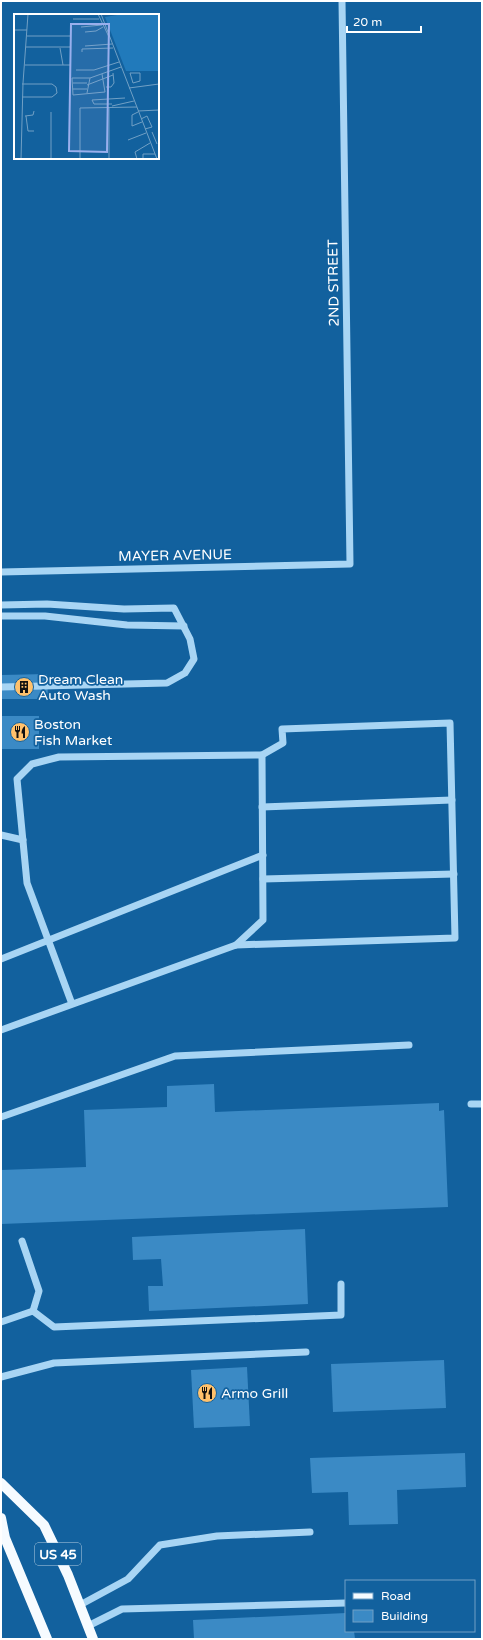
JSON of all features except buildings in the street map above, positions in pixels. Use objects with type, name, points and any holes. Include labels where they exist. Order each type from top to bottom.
[{"type":"main road","name":"US 45","points":[[1,1483],[44,1525],[80,1604],[93,1639]]},
{"type":"main road","name":"US 45","points":[[1,1518],[4,1538],[47,1639]]},
{"type":"street","name":"2ND STREET","points":[[342,1],[350,564]]},
{"type":"street","name":"MAYER AVENUE","points":[[1,572],[350,564]]},
{"type":"street","points":[[1,605],[47,604],[124,609],[174,608],[190,639],[194,659],[185,673],[167,683],[1,687]]},
{"type":"street","points":[[1,616],[45,616],[127,625],[184,626]]},
{"type":"street","points":[[1,1030],[236,945],[455,938],[450,723],[282,728],[282,743],[262,755],[59,757],[32,764],[17,780],[27,883],[72,1004]]},
{"type":"street","points":[[236,945],[263,920],[262,755]]},
{"type":"street","points":[[262,807],[452,800]]},
{"type":"street","points":[[1,835],[22,840]]},
{"type":"street","points":[[1,959],[49,942],[263,855]]},
{"type":"street","points":[[263,879],[454,874]]},
{"type":"street","points":[[1,1117],[175,1056],[409,1045]]},
{"type":"street","points":[[471,1104],[482,1104]]},
{"type":"street","points":[[22,1241],[39,1291],[33,1311]]},
{"type":"street","points":[[33,1311],[54,1327],[341,1315],[341,1284]]},
{"type":"street","points":[[1,1322],[33,1311]]},
{"type":"street","points":[[1,1377],[54,1363],[306,1352]]},
{"type":"street","points":[[80,1604],[128,1579],[160,1545],[217,1536],[310,1532]]},
{"type":"street","points":[[88,1626],[122,1609],[345,1603]]},
{"type":"place","name":"Dream Clean Auto Wash","points":[[24,687]]},
{"type":"place","name":"Boston Fish Market","points":[[20,732]]},
{"type":"place","name":"Armo Grill","points":[[207,1393]]}]
